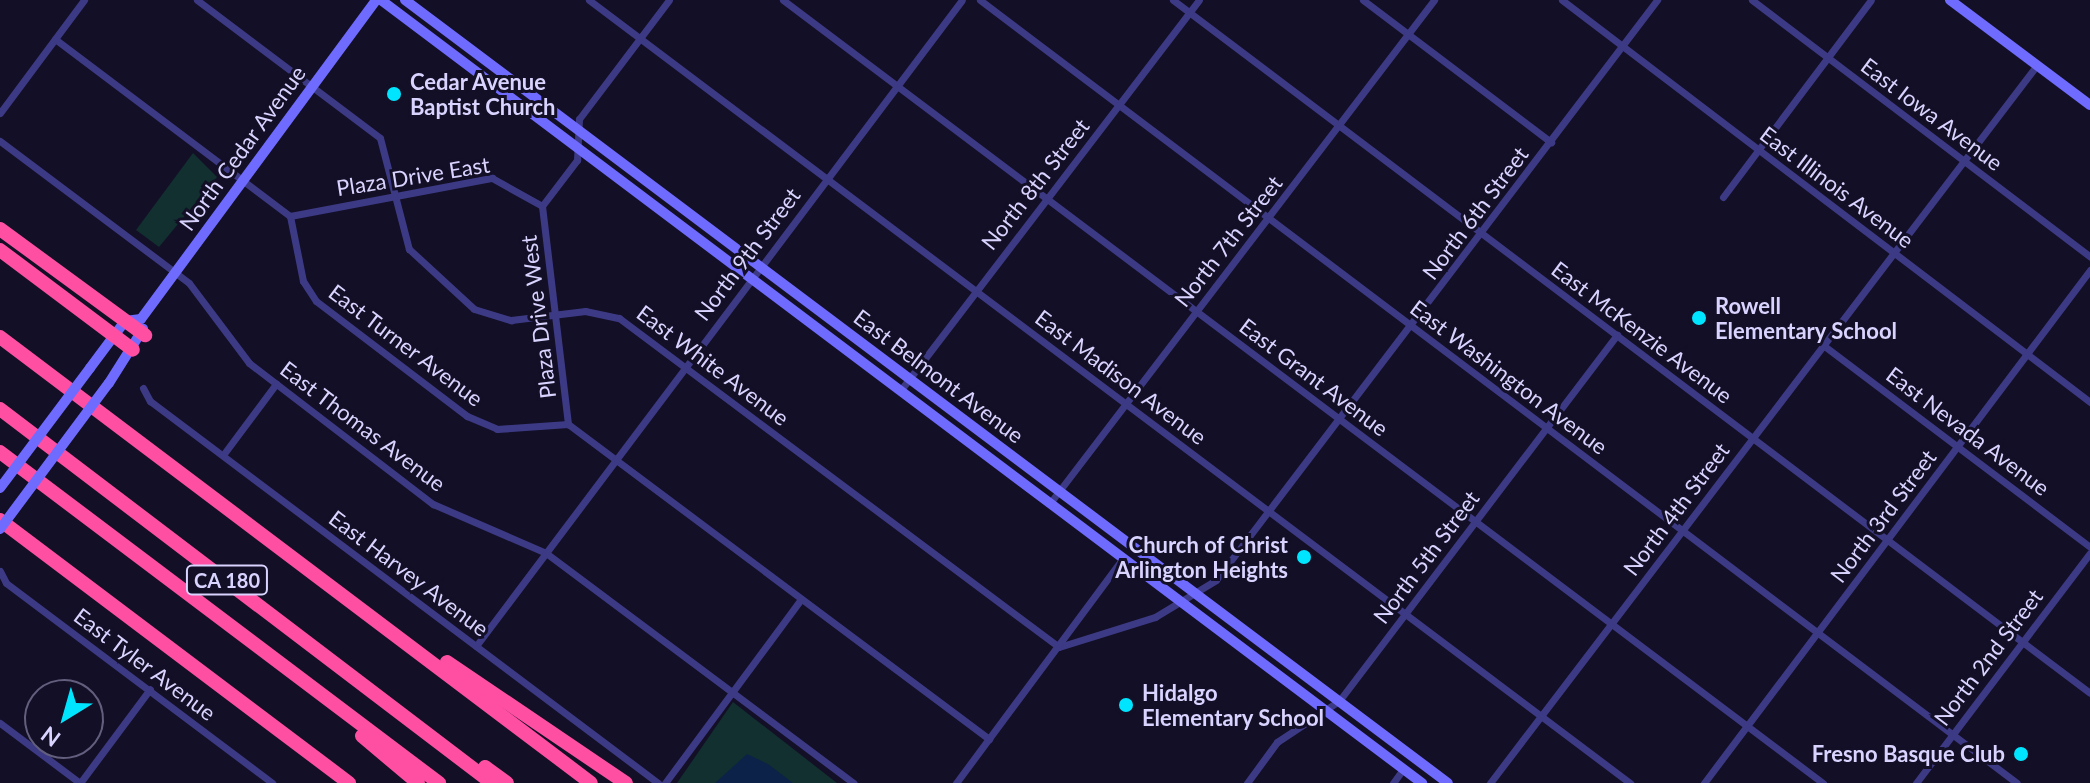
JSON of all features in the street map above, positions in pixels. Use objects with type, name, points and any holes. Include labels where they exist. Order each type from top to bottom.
[{"type":"highway","points":[[0,229],[145,335]]},
{"type":"highway","points":[[0,250],[133,350]]},
{"type":"highway","points":[[0,337],[383,622],[591,783]]},
{"type":"highway","points":[[0,398],[72,463]]},
{"type":"highway","name":"CA 180","points":[[0,409],[382,696],[492,783]]},
{"type":"highway","name":"CA 180","points":[[0,454],[439,783]]},
{"type":"highway","points":[[0,520],[349,783]]},
{"type":"highway","points":[[383,622],[626,783]]},
{"type":"highway","points":[[236,630],[418,783]]},
{"type":"highway","points":[[204,673],[335,783]]},
{"type":"highway","points":[[382,696],[507,783]]},
{"type":"main road","name":"North Cedar Avenue","points":[[141,319],[379,0]]},
{"type":"main road","name":"East Belmont Avenue","points":[[379,0],[1422,783]]},
{"type":"main road","name":"East Belmont Avenue","points":[[405,0],[1448,783]]},
{"type":"main road","points":[[1950,0],[2090,105]]},
{"type":"main road","points":[[0,488],[125,321],[141,319],[145,335],[0,529]]},
{"type":"street","points":[[0,113],[84,0]]},
{"type":"street","name":"East White Avenue","points":[[197,0],[380,138],[416,261],[474,309],[511,320],[609,314],[686,365],[1059,647]]},
{"type":"street","name":"East Madison Avenue","points":[[589,0],[1630,783]]},
{"type":"street","points":[[542,206],[578,150],[579,129],[669,0]]},
{"type":"street","name":"East Grant Avenue","points":[[783,0],[1823,783]]},
{"type":"street","name":"North 9th Street","points":[[476,646],[962,0]]},
{"type":"street","name":"East Washington Avenue","points":[[980,0],[2017,783]]},
{"type":"street","name":"East McKenzie Avenue","points":[[1173,0],[2090,693]]},
{"type":"street","name":"North 8th Street","points":[[900,391],[1199,0]]},
{"type":"street","points":[[1363,0],[1551,142]]},
{"type":"street","name":"North 7th Street","points":[[1050,503],[1124,402],[1269,218],[1434,0]]},
{"type":"street","name":"East Illinois Avenue","points":[[1562,0],[2090,402]]},
{"type":"street","name":"North 6th Street","points":[[1199,596],[1483,234],[1657,0]]},
{"type":"street","name":"East Iowa Avenue","points":[[1752,0],[2090,257]]},
{"type":"street","points":[[1723,197],[1871,0]]},
{"type":"street","points":[[55,39],[290,216]]},
{"type":"street","name":"North 4th Street","points":[[1490,783],[2037,65]]},
{"type":"street","name":"East Thomas Avenue","points":[[0,141],[175,273],[201,295],[249,363],[433,504],[546,553],[853,783]]},
{"type":"street","name":"Plaza Drive East","points":[[290,216],[492,178],[542,206]]},
{"type":"street","name":"Plaza Drive West","points":[[542,206],[568,424]]},
{"type":"street","name":"East Turner Avenue","points":[[290,216],[303,281],[316,301],[467,416],[497,429],[568,424]]},
{"type":"street","name":"North 3rd Street","points":[[1704,783],[2090,270]]},
{"type":"street","name":"North 5th Street","points":[[1247,783],[1277,742],[1339,701],[1617,335]]},
{"type":"street","name":"East Nevada Avenue","points":[[1823,345],[2090,547]]},
{"type":"street","points":[[223,455],[276,384]]},
{"type":"street","name":"East Harvey Avenue","points":[[143,388],[223,455],[658,783]]},
{"type":"street","points":[[568,424],[989,739]]},
{"type":"street","name":"North 2nd Street","points":[[1916,783],[2090,553]]},
{"type":"street","points":[[956,783],[1123,558]]},
{"type":"street","name":"East Tyler Avenue","points":[[0,571],[272,783]]},
{"type":"street","points":[[1059,647],[1199,596]]},
{"type":"street","points":[[665,783],[801,599]]},
{"type":"street","points":[[0,723],[80,783],[150,689]]},
{"type":"street","points":[[1393,783],[1403,769]]},
{"type":"green space","points":[[193,153],[217,177],[159,247],[136,230]]},
{"type":"green space","points":[[733,702],[837,783],[677,783]]},
{"type":"water","points":[[747,754],[768,764],[793,783],[715,783]]},
{"type":"place","name":"Cedar Avenue Baptist Church","points":[[394,94]]},
{"type":"place","name":"Rowell Elementary School","points":[[1699,318]]},
{"type":"place","name":"Church of Christ Arlington Heights","points":[[1304,557]]},
{"type":"place","name":"Hidalgo Elementary School","points":[[1126,705]]},
{"type":"place","name":"Fresno Basque Club","points":[[2021,754]]}]
